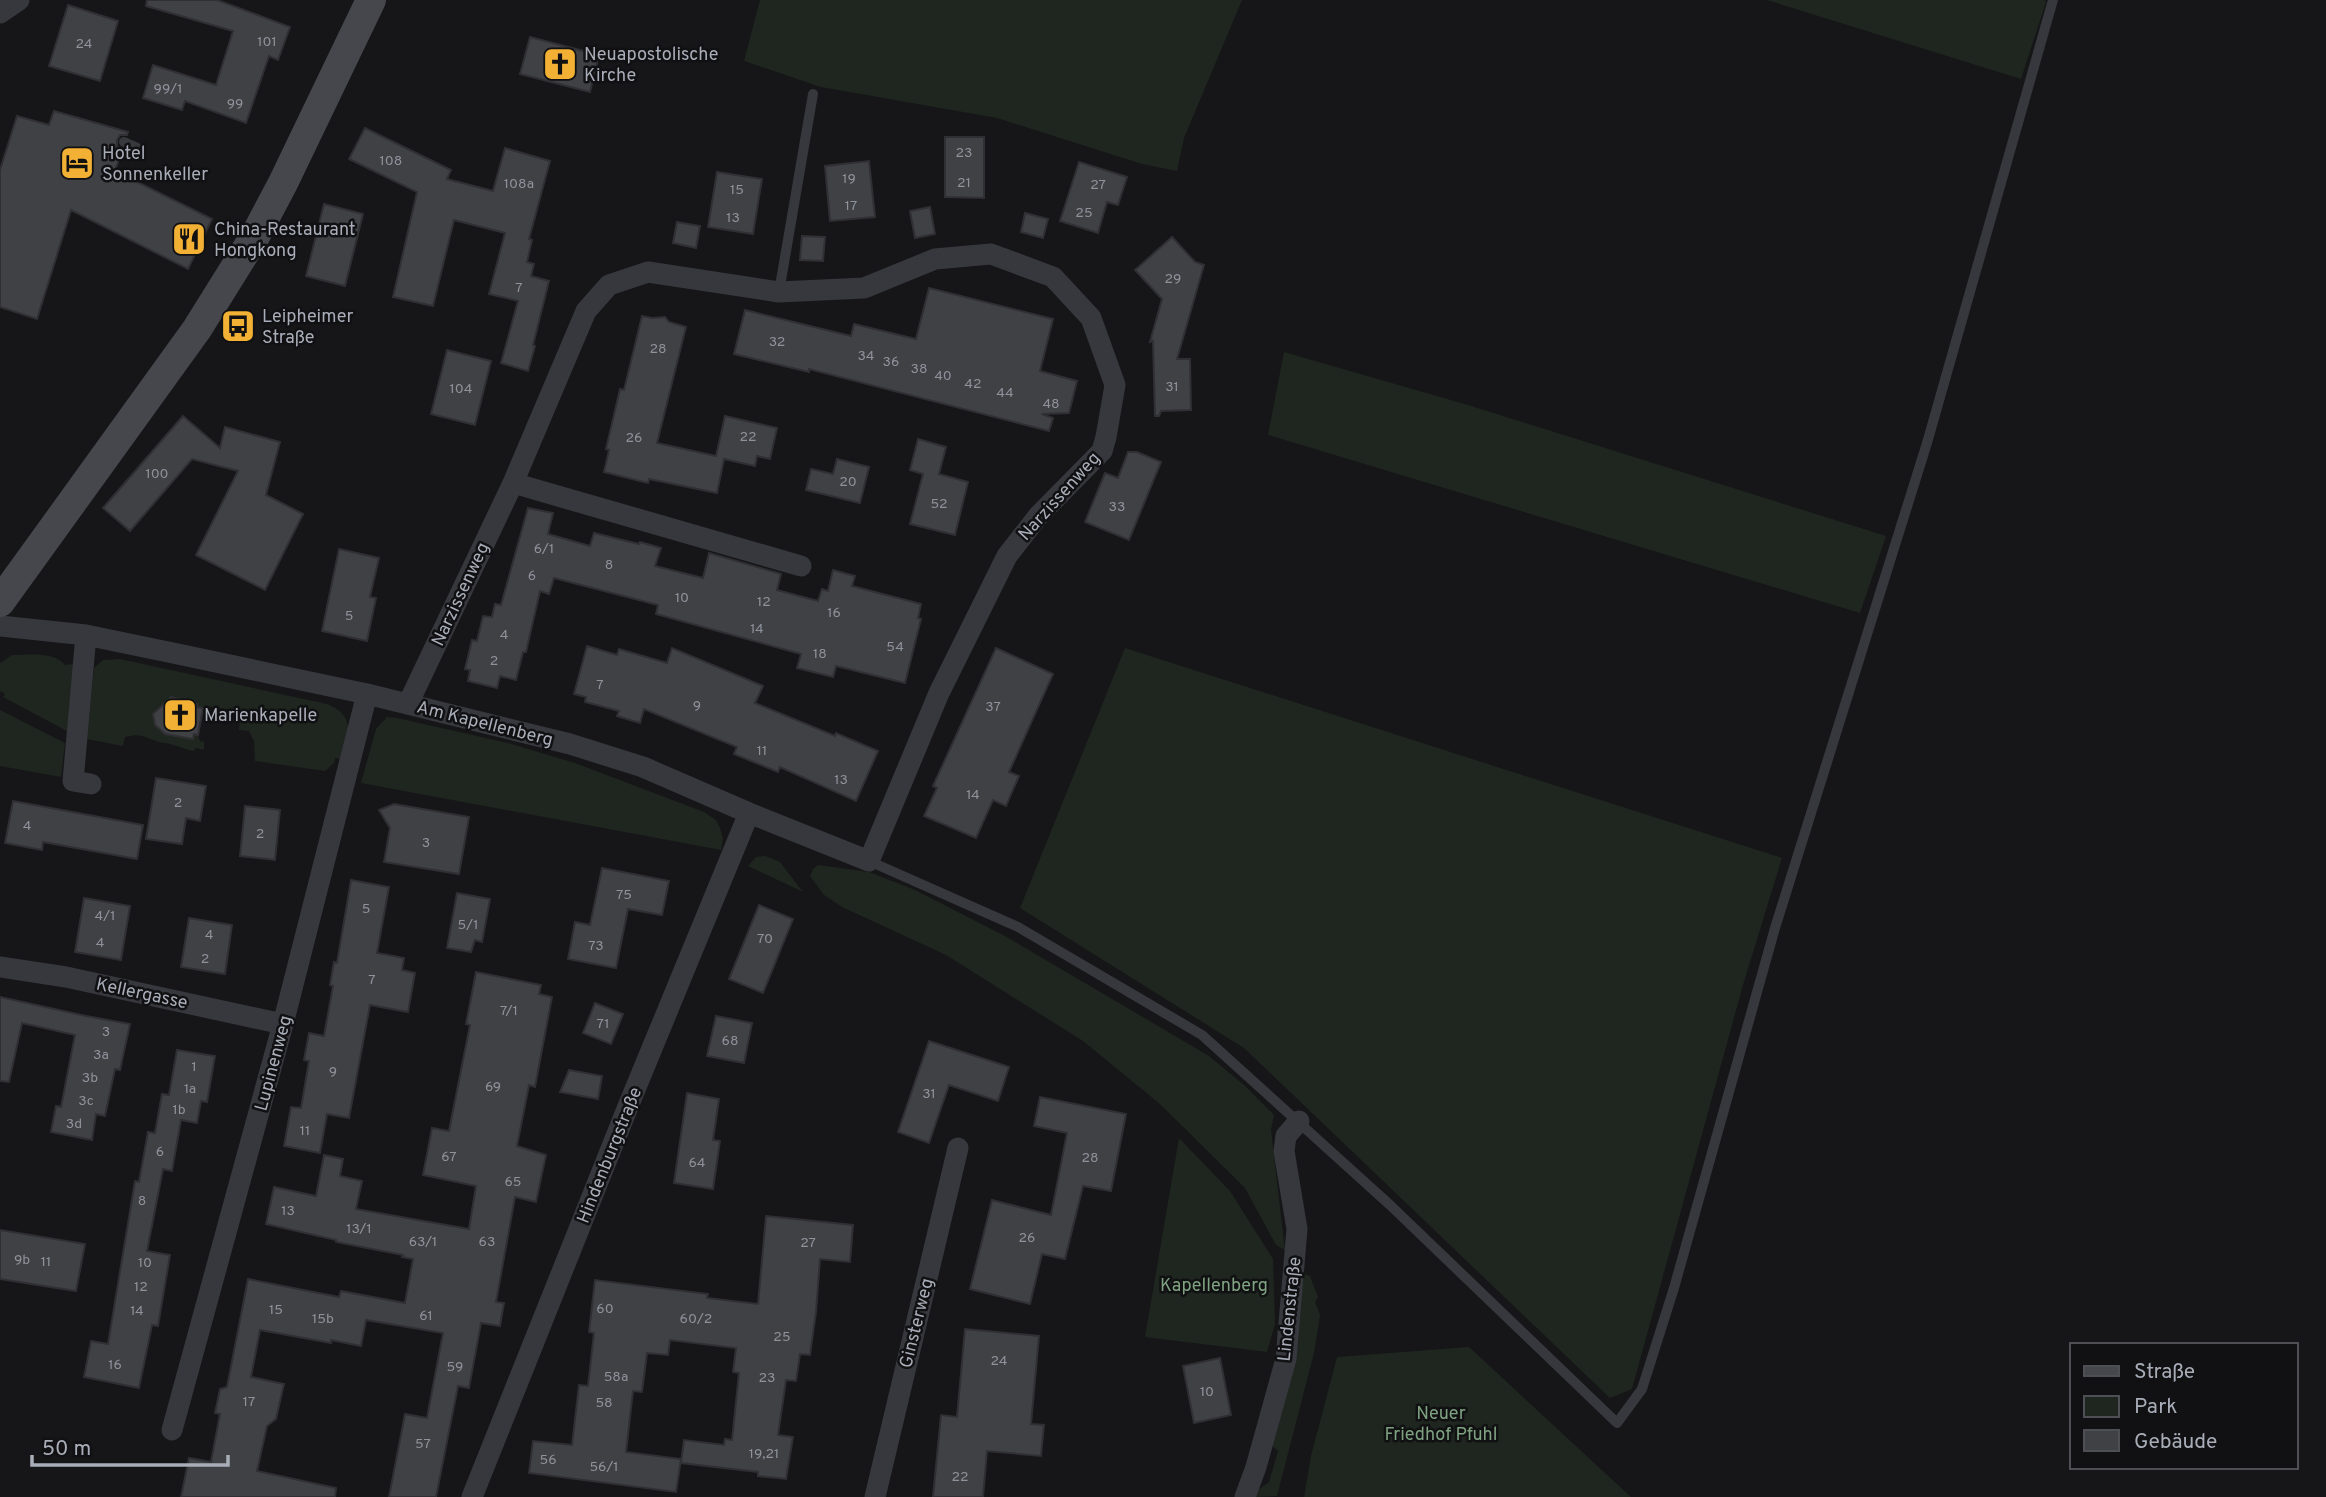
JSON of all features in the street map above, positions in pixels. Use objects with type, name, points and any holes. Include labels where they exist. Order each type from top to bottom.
[{"type":"main road","points":[[0,602],[197,329],[255,236],[371,0]]},
{"type":"street","points":[[0,13],[19,0]]},
{"type":"street","name":"Narzissenweg","points":[[408,704],[513,484],[586,311],[609,285],[648,272],[779,292],[864,288],[935,259],[991,254],[1053,277],[1091,318],[1115,385],[1102,451],[1039,515],[1007,556],[939,692],[869,861]]},
{"type":"street","points":[[513,484],[801,566]]},
{"type":"street","name":"Am Kapellenberg","points":[[0,626],[86,635],[367,694],[570,744],[643,767],[869,861]]},
{"type":"street","points":[[86,635],[72,781],[91,785]]},
{"type":"street","name":"Lupinenweg","points":[[172,1430],[283,1024],[367,694]]},
{"type":"street","name":"Hindenburgstraße","points":[[472,1497],[749,813]]},
{"type":"street","name":"Kellergasse","points":[[0,967],[66,977],[283,1024]]},
{"type":"street","name":"Lindenstraße","points":[[1245,1497],[1286,1359],[1297,1230],[1284,1151],[1286,1136],[1299,1121]]},
{"type":"street","name":"Ginsterweg","points":[[875,1497],[958,1148]]},
{"type":"lane","points":[[869,861],[1018,927],[1202,1035],[1390,1205],[1617,1423],[1642,1388],[1674,1288],[1775,928],[1927,443],[2053,0]]},
{"type":"lane","points":[[779,292],[813,94]]},
{"type":"lane","points":[[124,142],[140,149]]},
{"type":"green space","points":[[760,0],[1242,0],[1184,138],[1177,171],[1142,164],[997,118],[821,87],[744,61]]},
{"type":"green space","points":[[1767,0],[2045,0],[2046,2],[2021,79]]},
{"type":"green space","points":[[1284,352],[1468,405],[1886,536],[1860,613],[1268,435]]},
{"type":"green space","points":[[1125,648],[1782,858],[1743,985],[1632,1389],[1610,1398],[1244,1048],[1020,908]]},
{"type":"green space","points":[[12,655],[48,656],[65,665],[74,664],[67,731],[3,697],[5,694],[0,691],[0,663]]},
{"type":"green space","points":[[120,659],[327,704],[343,714],[348,727],[341,759],[335,758],[334,763],[325,771],[255,761],[254,741],[249,731],[239,730],[241,711],[197,707],[196,703],[172,703],[169,699],[169,704],[157,708],[160,711],[164,734],[168,730],[176,736],[193,739],[194,734],[198,735],[200,741],[204,742],[204,750],[196,748],[193,751],[139,736],[125,737],[123,746],[87,739],[94,668],[103,660]]},
{"type":"green space","points":[[0,710],[65,743],[61,777],[0,766]]},
{"type":"green space","points":[[387,717],[508,743],[575,763],[704,812],[716,820],[720,828],[723,838],[721,850],[361,783],[376,729]]},
{"type":"green space","points":[[765,856],[780,862],[803,892],[748,866],[756,857]]},
{"type":"green space","points":[[818,865],[869,872],[915,890],[1005,936],[1209,1056],[1274,1115],[1271,1130],[1285,1250],[1276,1245],[1245,1188],[1160,1104],[1083,1041],[946,955],[842,907],[824,895],[810,876]]},
{"type":"green space","name":"Kapellenberg","points":[[1179,1138],[1230,1191],[1273,1259],[1275,1324],[1267,1352],[1145,1337]]},
{"type":"green space","points":[[1302,1273],[1310,1276],[1318,1297],[1315,1302],[1320,1315],[1314,1353],[1277,1496],[1255,1497],[1258,1490],[1269,1482],[1278,1451],[1270,1444]]},
{"type":"green space","name":"Neuer Friedhof Pfuhl","points":[[1469,1347],[1631,1497],[1304,1497],[1311,1456],[1337,1357]]},
{"type":"building","points":[[147,0],[217,0],[290,27],[278,60],[269,56],[246,123],[185,101],[182,110],[143,98],[153,65],[216,85],[233,31],[146,6]]},
{"type":"building","points":[[68,5],[118,21],[100,81],[49,66]]},
{"type":"building","name":"Neuapostolische Kirche","points":[[530,37],[599,55],[590,92],[520,74]]},
{"type":"building","points":[[54,111],[128,132],[127,135],[120,135],[117,140],[117,146],[122,150],[115,171],[212,219],[188,269],[71,210],[37,319],[0,307],[0,170],[17,116],[49,125]]},
{"type":"building","points":[[365,128],[451,170],[447,179],[493,191],[505,148],[550,161],[529,239],[532,240],[527,262],[534,264],[531,276],[549,281],[528,371],[501,363],[518,301],[489,294],[505,233],[454,220],[433,306],[393,297],[417,192],[349,159]]},
{"type":"building","points":[[945,137],[984,137],[984,198],[945,197]]},
{"type":"building","points":[[869,161],[875,217],[830,221],[825,166]]},
{"type":"building","points":[[1079,162],[1127,177],[1118,205],[1107,202],[1098,233],[1060,221]]},
{"type":"building","points":[[717,172],[762,179],[753,234],[708,227]]},
{"type":"building","points":[[324,204],[363,214],[345,286],[306,276]]},
{"type":"building","points":[[930,207],[935,234],[915,238],[910,211]]},
{"type":"building","points":[[1025,213],[1048,219],[1043,238],[1021,232]]},
{"type":"building","points":[[677,222],[700,226],[696,248],[673,243]]},
{"type":"building","points":[[802,236],[825,237],[823,261],[800,260]]},
{"type":"building","points":[[1172,237],[1195,262],[1204,265],[1177,359],[1190,359],[1191,410],[1161,411],[1159,416],[1155,416],[1153,341],[1150,342],[1162,299],[1135,270]]},
{"type":"building","points":[[929,288],[1053,319],[1040,371],[1077,381],[1069,413],[1042,414],[1053,418],[1049,431],[809,369],[809,372],[734,354],[745,310],[851,336],[854,324],[916,339]]},
{"type":"building","points":[[642,316],[665,317],[669,322],[686,327],[657,443],[716,456],[725,416],[777,428],[770,459],[757,456],[755,466],[724,459],[717,493],[649,479],[648,483],[604,472],[609,450],[606,449],[620,389],[624,390]]},
{"type":"building","points":[[447,350],[491,361],[475,425],[431,414]]},
{"type":"building","points":[[183,416],[220,448],[225,427],[280,442],[266,495],[303,514],[265,590],[196,555],[238,471],[192,459],[130,531],[103,508]]},
{"type":"building","points":[[918,439],[946,447],[939,474],[968,482],[955,535],[910,524],[923,474],[910,470]]},
{"type":"building","points":[[1128,452],[1137,452],[1161,462],[1129,540],[1085,522],[1105,473],[1118,478]]},
{"type":"building","points":[[837,459],[869,467],[860,503],[806,490],[811,469],[833,474]]},
{"type":"building","points":[[528,508],[553,513],[548,534],[590,546],[594,533],[639,544],[640,542],[661,548],[655,566],[703,578],[709,553],[781,574],[777,590],[818,601],[822,589],[828,591],[833,570],[855,576],[852,586],[921,604],[918,618],[921,619],[905,683],[836,666],[833,677],[797,668],[801,654],[656,614],[658,605],[554,578],[549,594],[540,591],[526,652],[523,652],[516,680],[500,676],[497,688],[468,681],[470,670],[465,669],[472,640],[477,641],[483,616],[492,617],[495,604],[501,605]]},
{"type":"building","points":[[339,549],[379,558],[370,597],[376,598],[367,641],[322,631]]},
{"type":"building","points":[[587,646],[617,655],[619,649],[667,663],[672,648],[763,686],[755,703],[878,751],[856,801],[780,767],[778,772],[734,754],[737,747],[644,709],[640,723],[617,716],[619,711],[585,702],[586,697],[574,694]]},
{"type":"building","points":[[996,648],[1053,674],[1009,772],[1019,776],[1006,806],[993,800],[976,838],[924,816],[937,788],[933,786]]},
{"type":"building","name":"Marienkapelle","points":[[171,697],[203,708],[198,735],[194,734],[193,739],[165,734],[155,725],[153,714]]},
{"type":"building","points":[[156,778],[206,786],[200,821],[186,818],[182,844],[146,839]]},
{"type":"building","points":[[13,801],[143,825],[137,859],[43,842],[42,850],[5,843]]},
{"type":"building","points":[[394,804],[469,817],[459,874],[384,862],[390,828],[379,810]]},
{"type":"building","points":[[245,806],[280,810],[275,860],[240,856]]},
{"type":"building","points":[[602,868],[669,881],[662,915],[628,909],[616,968],[568,959],[575,922],[590,925]]},
{"type":"building","points":[[351,880],[389,887],[377,953],[404,958],[402,970],[415,973],[408,1012],[370,1005],[349,1118],[327,1114],[320,1153],[284,1146],[291,1107],[301,1108],[309,1061],[304,1060],[309,1033],[324,1036],[333,986],[330,985],[334,962],[337,963]]},
{"type":"building","points":[[457,893],[490,899],[482,942],[475,940],[471,952],[447,948]]},
{"type":"building","points":[[84,898],[130,906],[121,960],[75,952]]},
{"type":"building","points":[[759,905],[793,919],[763,993],[729,979]]},
{"type":"building","points":[[189,918],[232,925],[225,974],[181,967]]},
{"type":"building","points":[[476,972],[541,985],[539,994],[552,997],[535,1087],[529,1085],[517,1146],[546,1155],[536,1202],[515,1197],[496,1302],[504,1303],[500,1326],[481,1323],[469,1388],[458,1386],[436,1497],[389,1497],[405,1414],[427,1418],[443,1333],[366,1320],[361,1346],[260,1330],[251,1377],[284,1384],[276,1419],[267,1426],[257,1471],[336,1488],[335,1497],[181,1497],[189,1458],[211,1462],[220,1414],[215,1413],[220,1389],[227,1387],[248,1279],[339,1297],[341,1291],[405,1303],[413,1259],[266,1224],[274,1187],[316,1196],[324,1155],[343,1159],[340,1176],[362,1181],[356,1209],[469,1229],[476,1186],[423,1175],[432,1128],[449,1131],[470,1025],[466,1024]]},
{"type":"building","points":[[0,997],[130,1024],[120,1070],[115,1069],[105,1116],[96,1114],[92,1140],[51,1132],[56,1106],[61,1107],[75,1035],[22,1023],[9,1082],[0,1081]]},
{"type":"building","points":[[595,1003],[623,1014],[611,1044],[583,1033]]},
{"type":"building","points":[[716,1016],[752,1023],[744,1063],[707,1056]]},
{"type":"building","points":[[929,1041],[1009,1067],[998,1101],[949,1085],[929,1143],[898,1132]]},
{"type":"building","points":[[177,1050],[215,1056],[207,1102],[201,1101],[197,1123],[181,1120],[172,1171],[163,1169],[147,1251],[170,1255],[158,1326],[152,1325],[139,1388],[84,1377],[91,1341],[108,1344],[135,1181],[139,1182],[148,1132],[155,1133],[162,1094],[169,1095]]},
{"type":"building","points":[[569,1070],[602,1076],[598,1099],[560,1092]]},
{"type":"building","points":[[687,1093],[719,1099],[713,1140],[720,1141],[713,1189],[674,1183]]},
{"type":"building","points":[[1040,1097],[1126,1114],[1111,1191],[1083,1186],[1065,1259],[1042,1254],[1030,1304],[970,1289],[992,1200],[1051,1215],[1067,1133],[1034,1126]]},
{"type":"building","points":[[766,1216],[853,1225],[850,1262],[820,1259],[810,1355],[800,1354],[796,1381],[786,1380],[778,1435],[793,1437],[786,1479],[758,1476],[758,1472],[681,1463],[684,1440],[724,1445],[725,1439],[732,1440],[739,1373],[733,1372],[736,1348],[670,1340],[668,1355],[647,1353],[642,1392],[633,1391],[626,1452],[681,1459],[676,1492],[529,1473],[533,1441],[572,1445],[579,1385],[588,1386],[594,1333],[589,1332],[595,1280],[708,1294],[707,1298],[758,1304]]},
{"type":"building","points":[[0,1230],[85,1244],[76,1291],[0,1279]]},
{"type":"building","points":[[965,1329],[1039,1336],[1031,1424],[1044,1425],[1041,1456],[987,1451],[983,1497],[933,1497],[941,1415],[957,1417]]},
{"type":"building","points":[[1220,1358],[1231,1415],[1194,1423],[1183,1366]]},
{"type":"place","name":"Neuapostolische Kirche","points":[[560,64]]},
{"type":"place","name":"Hotel Sonnenkeller","points":[[77,163]]},
{"type":"place","name":"China-Restaurant Hongkong","points":[[189,239]]},
{"type":"place","name":"Leipheimer Straße","points":[[238,326]]},
{"type":"place","name":"Marienkapelle","points":[[180,715]]}]
